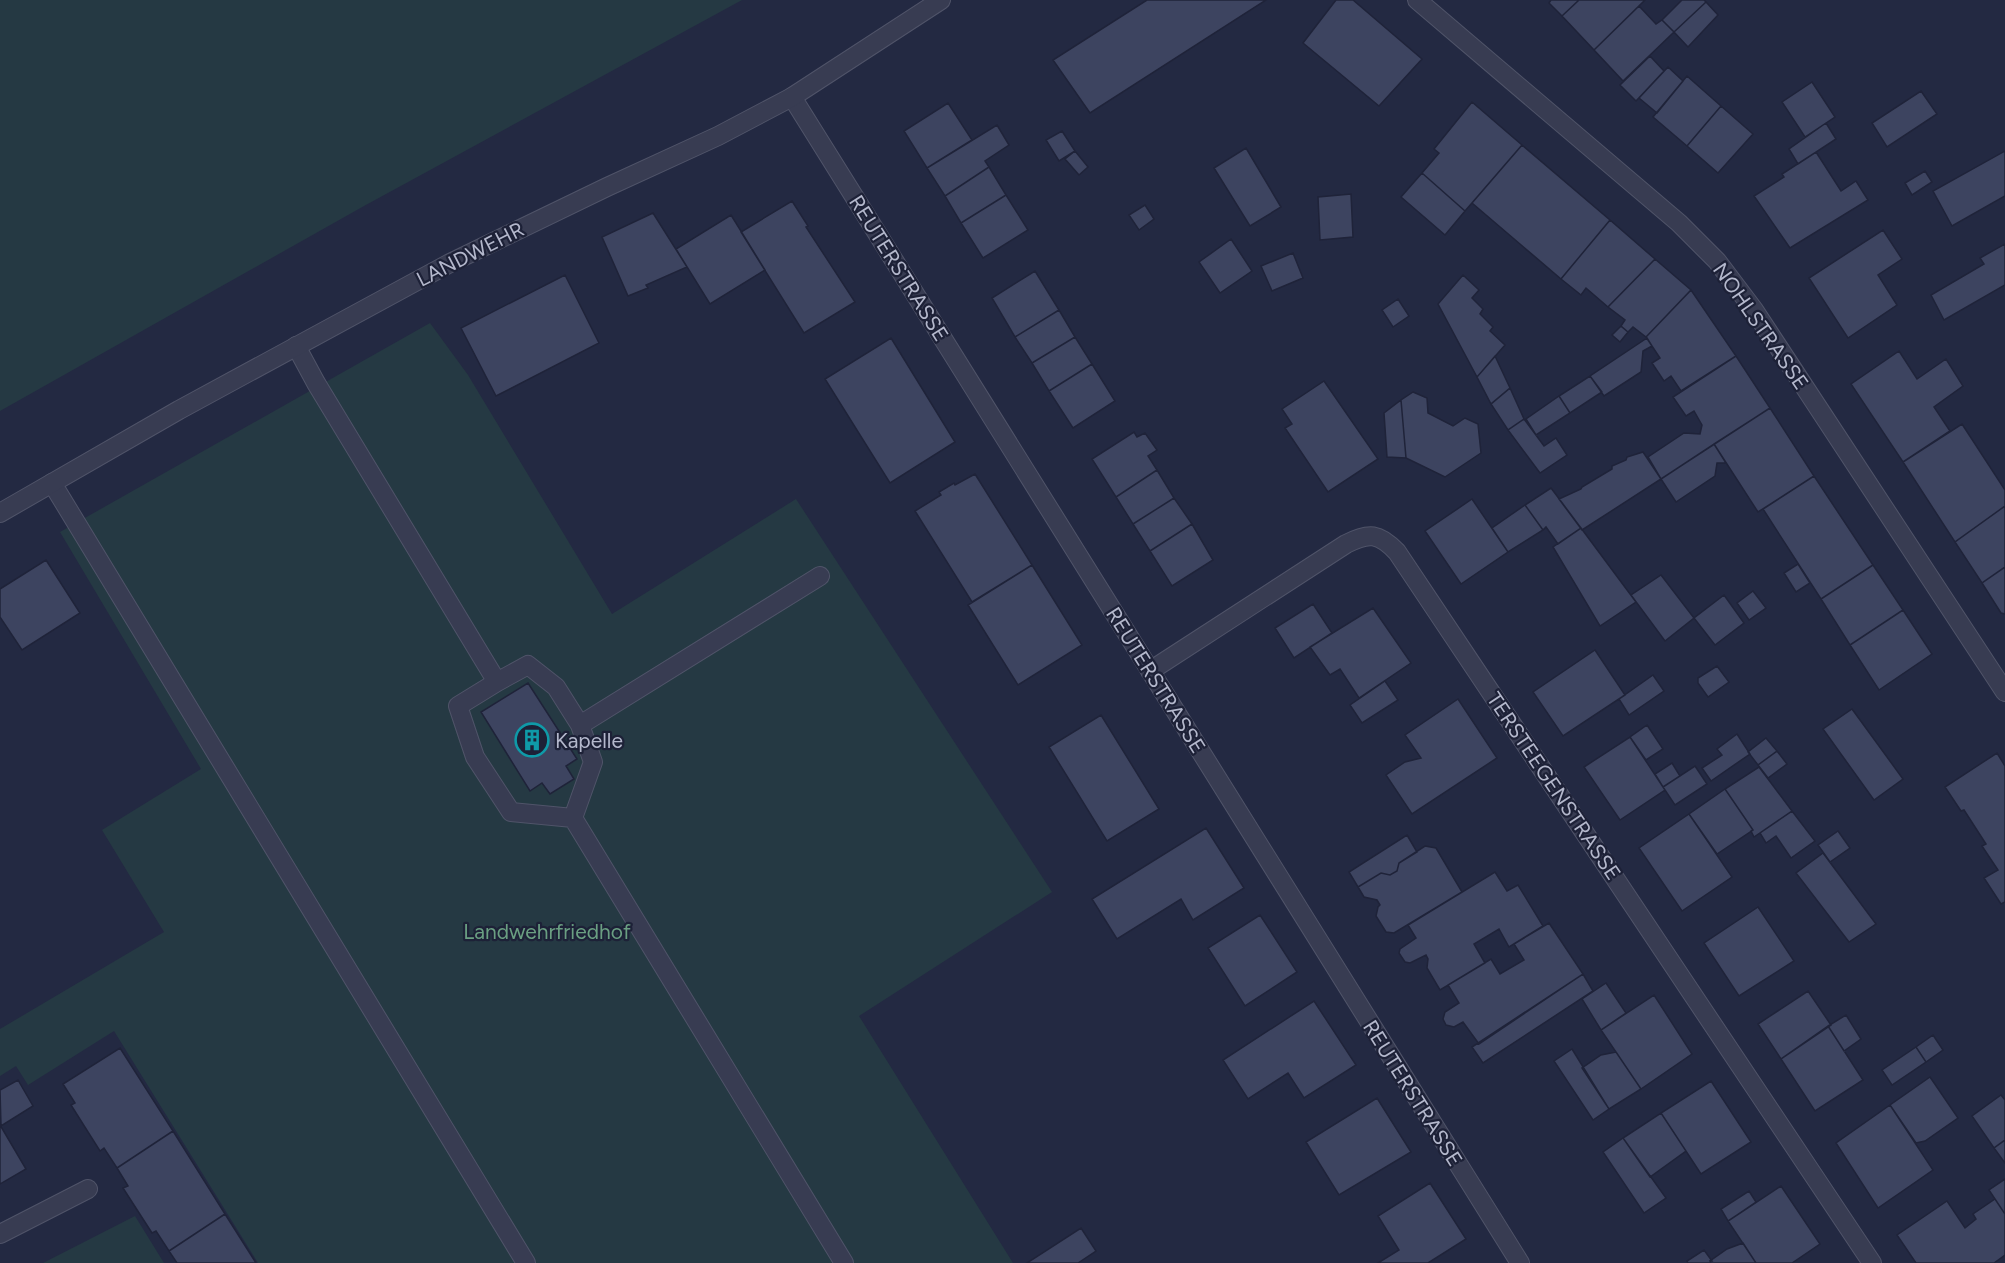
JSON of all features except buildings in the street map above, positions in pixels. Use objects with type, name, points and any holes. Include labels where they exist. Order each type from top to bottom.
[{"type":"street","name":"LANDWEHR","points":[[0,513],[179,410],[450,263],[606,187],[718,136],[792,98],[940,0]]},
{"type":"street","name":"NOHLSTRASSE","points":[[1417,0],[1679,223],[1717,261],[1754,310],[1999,668],[2005,692]]},
{"type":"street","name":"REUTERSTRASSE","points":[[792,98],[1520,1263]]},
{"type":"street","points":[[296,346],[496,682]]},
{"type":"street","points":[[52,483],[526,1263]]},
{"type":"street","name":"TERSTEEGENSTRASSE","points":[[1150,671],[1346,544],[1360,537],[1373,536],[1386,540],[1397,552],[1872,1263]]},
{"type":"street","points":[[580,725],[820,576]]},
{"type":"street","points":[[528,665],[556,687],[580,725],[593,762],[573,818],[511,812],[475,757],[458,706],[528,665]]},
{"type":"street","points":[[573,818],[844,1263]]},
{"type":"street","points":[[0,1234],[88,1189]]},
{"type":"green space","points":[[0,0],[742,0],[364,206],[0,411]]},
{"type":"green space","name":"Landwehrfriedhof","points":[[430,323],[468,375],[612,614],[796,499],[1052,892],[859,1016],[1013,1263],[258,1263],[114,1031],[28,1085],[16,1066],[0,1076],[0,1029],[164,932],[102,830],[201,769],[60,532]]},
{"type":"green space","points":[[135,1216],[164,1263],[43,1263]]},
{"type":"place","name":"Kapelle","points":[[532,740]]}]
